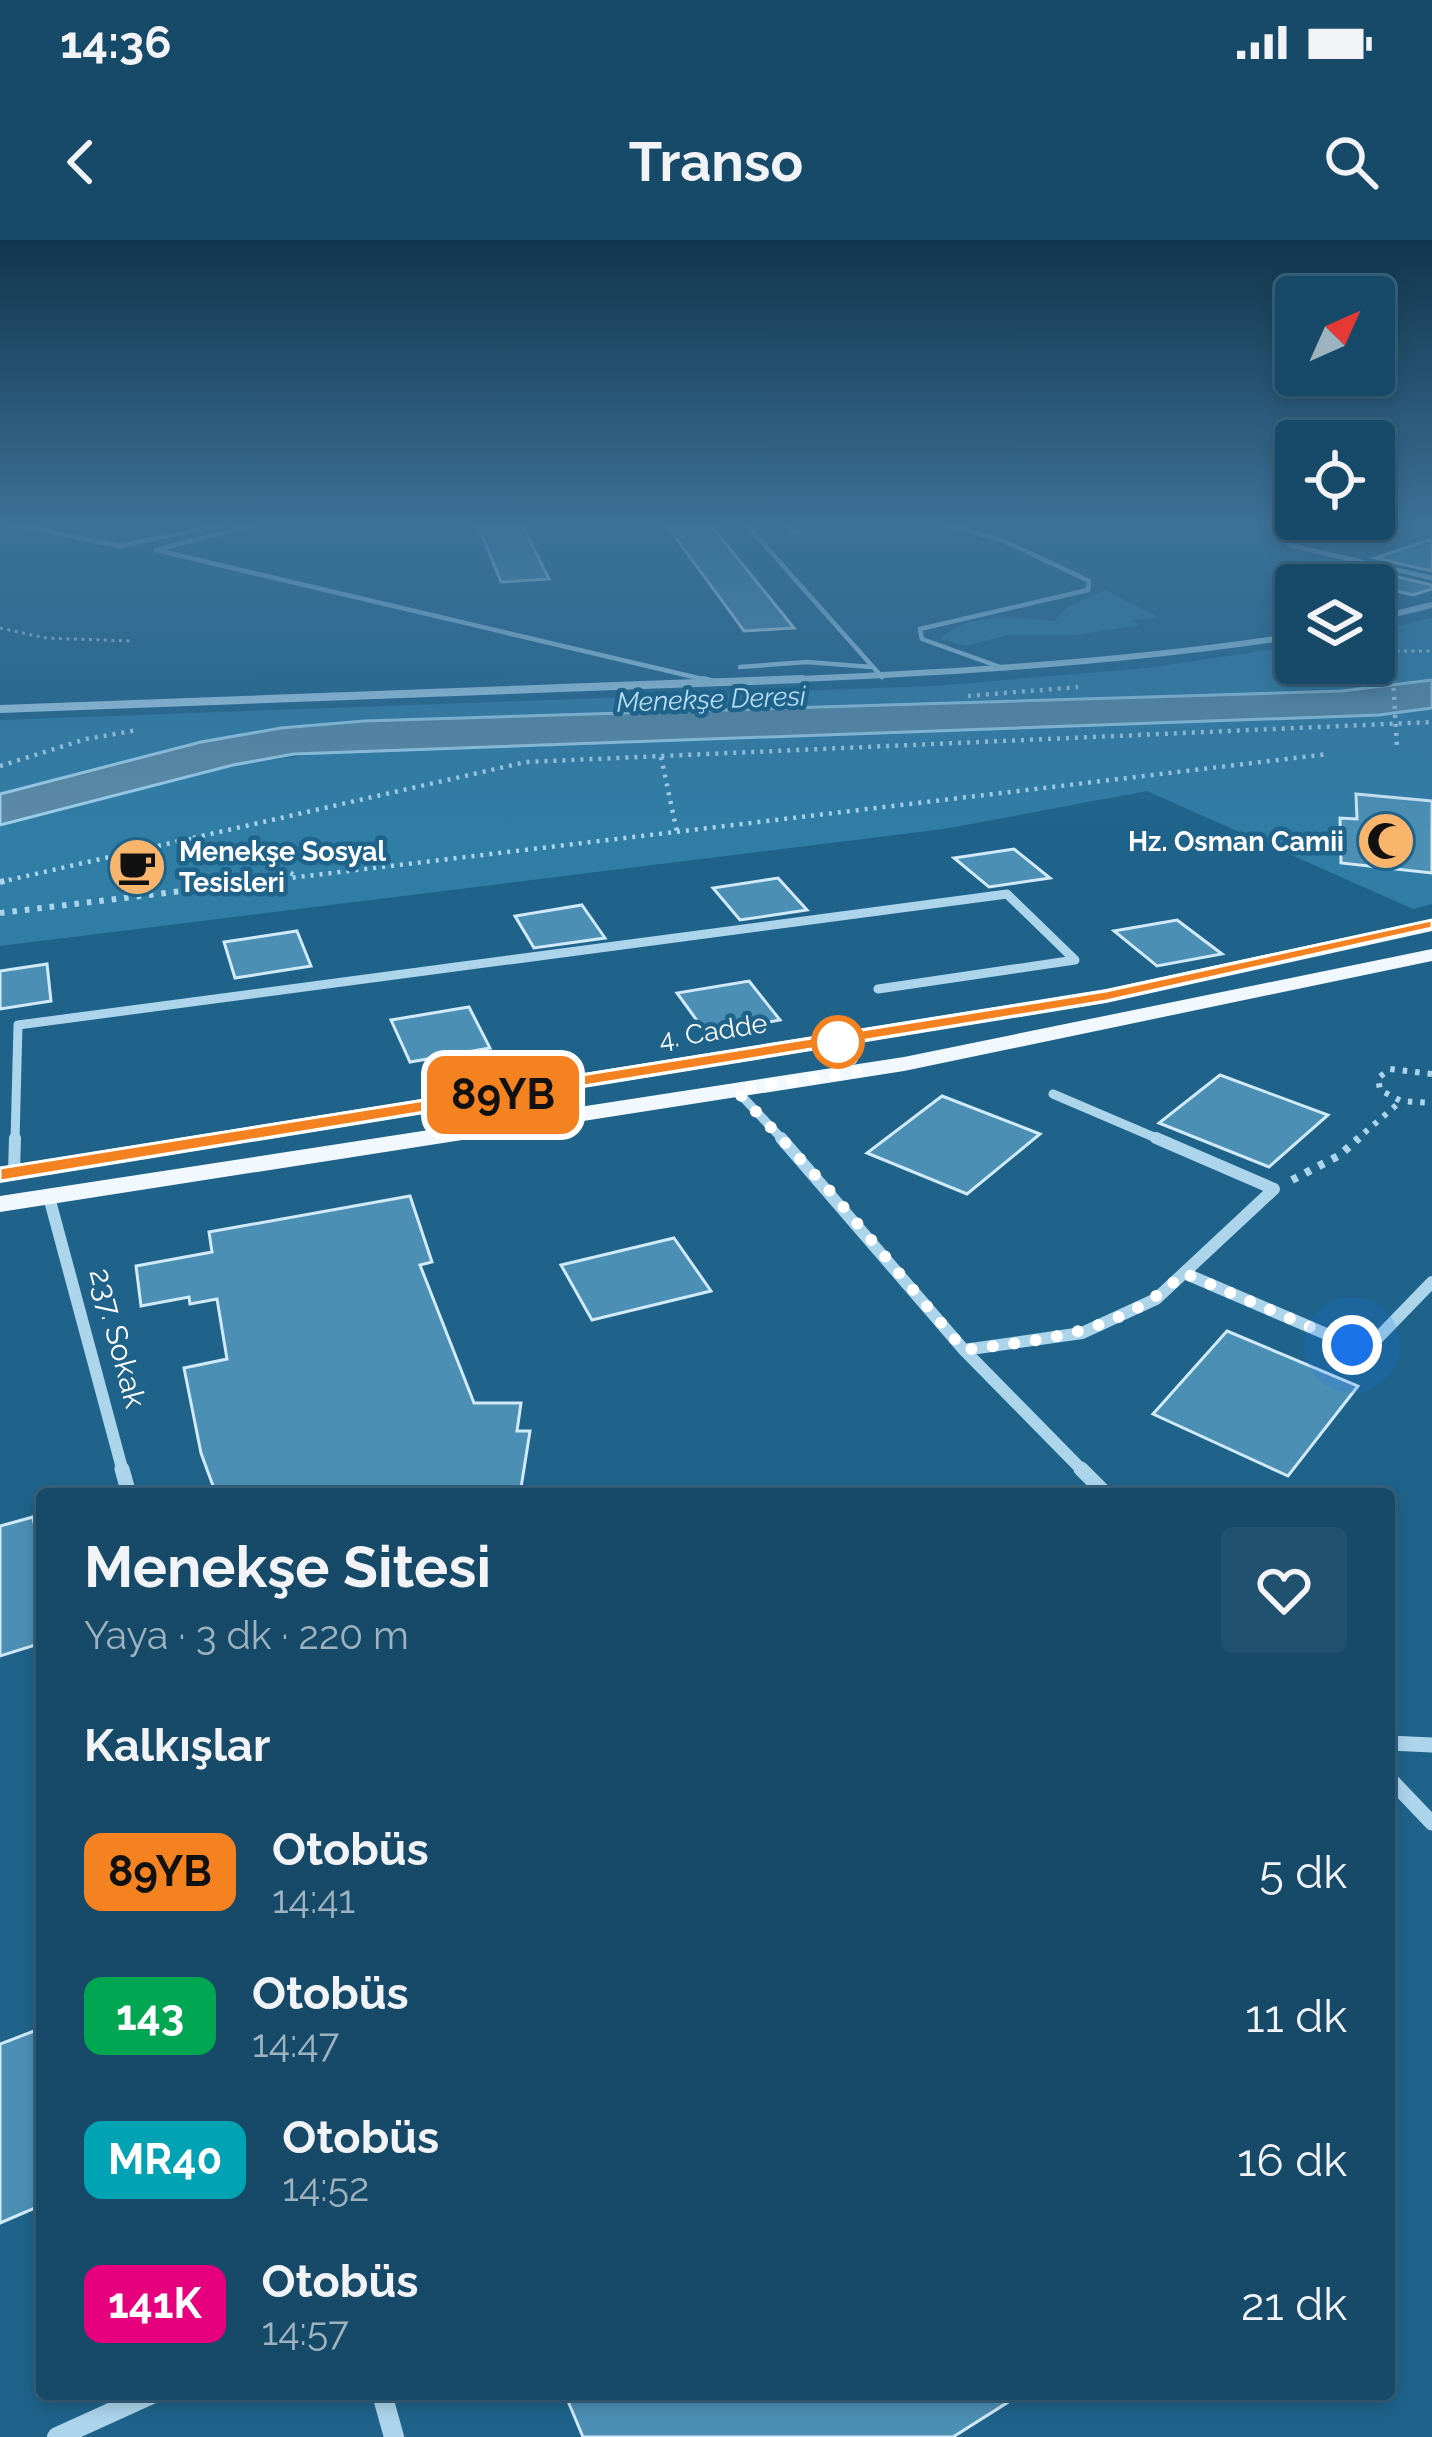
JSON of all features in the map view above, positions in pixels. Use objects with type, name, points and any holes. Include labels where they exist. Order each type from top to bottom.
[{"type":"main road","name":"4. Cadde","points":[[7,1173],[1106,996],[1432,925]]},
{"type":"main road","points":[[0,1204],[904,1064],[1432,955]]},
{"type":"street","points":[[0,709],[882,677],[1158,657],[1275,639]]},
{"type":"street","points":[[7,1173],[18,1025],[1007,894],[1075,960],[878,989]]},
{"type":"street","points":[[736,1090],[829,1190],[964,1350],[1100,1488]]},
{"type":"street","points":[[964,1350],[1082,1333],[1156,1299],[1274,1189],[1053,1094]]},
{"type":"street","name":"237. Sokak","points":[[49,1197],[127,1488]]},
{"type":"street","points":[[1184,1273],[1352,1345],[1371,1346],[1430,1287]]},
{"type":"street","points":[[1395,1743],[1432,1745]]},
{"type":"street","points":[[1395,1784],[1432,1823]]},
{"type":"street","points":[[57,2437],[139,2400]]},
{"type":"street","points":[[384,2400],[394,2437]]},
{"type":"lane","points":[[476,626],[724,684]]},
{"type":"lane","points":[[835,626],[882,677]]},
{"type":"lane","points":[[935,626],[920,629],[922,639],[1008,669]]},
{"type":"lane","points":[[740,667],[807,662],[872,667]]},
{"type":"path","points":[[0,628],[46,638],[132,641]]},
{"type":"path","points":[[1395,651],[1432,651]]},
{"type":"path","points":[[1394,684],[1397,747]]},
{"type":"path","points":[[0,882],[510,764],[1432,722]]},
{"type":"path","points":[[0,913],[1328,754]]},
{"type":"path","points":[[661,757],[677,832]]},
{"type":"path","points":[[187,838],[301,877]]},
{"type":"path","points":[[1432,1074],[1390,1069],[1378,1078],[1380,1090],[1400,1102],[1432,1103]]},
{"type":"path","points":[[1274,1189],[1340,1155],[1400,1102]]},
{"type":"shaded area","points":[[961,626],[1136,626],[1075,635],[1007,635],[966,646],[940,639]]},
{"type":"shaded area","points":[[1395,626],[1432,626],[1432,680],[1342,691],[324,724],[201,742],[0,794],[0,720],[934,686],[1147,668],[1275,649],[1275,684],[1395,684]]},
{"type":"shaded area","points":[[1432,680],[1432,708],[1379,715],[294,754],[233,765],[0,825],[0,794],[201,742],[281,728],[364,721],[1342,691]]},
{"type":"shaded area","points":[[1432,708],[1432,904],[1413,909],[1147,791],[944,829],[0,946],[0,825],[233,765],[363,748],[1379,715]]},
{"type":"building","points":[[740,626],[794,628],[744,631]]},
{"type":"building","name":"Hz. Osman Camii","points":[[1356,794],[1432,801],[1432,873],[1341,863],[1340,818],[1357,819]]},
{"type":"building","points":[[1014,849],[1050,878],[989,887],[954,858]]},
{"type":"building","points":[[778,878],[807,910],[740,920],[713,888]]},
{"type":"building","points":[[582,905],[605,938],[534,948],[515,916]]},
{"type":"building","points":[[1177,920],[1222,954],[1157,966],[1114,931]]},
{"type":"building","points":[[297,931],[311,966],[235,978],[224,942]]},
{"type":"building","points":[[47,964],[51,1001],[0,1009],[0,971]]},
{"type":"building","points":[[749,981],[780,1020],[706,1033],[677,993]]},
{"type":"building","points":[[469,1007],[490,1048],[410,1062],[391,1020]]},
{"type":"building","points":[[1220,1075],[1328,1115],[1269,1167],[1159,1123]]},
{"type":"building","points":[[942,1096],[1040,1134],[967,1194],[867,1153]]},
{"type":"building","points":[[410,1196],[432,1262],[420,1265],[474,1403],[521,1403],[517,1431],[530,1431],[521,1488],[214,1488],[201,1453],[184,1368],[227,1359],[217,1299],[190,1304],[189,1297],[141,1306],[136,1266],[212,1252],[209,1232]]},
{"type":"building","points":[[674,1238],[711,1291],[592,1320],[561,1265]]},
{"type":"building","points":[[1227,1331],[1358,1386],[1288,1476],[1153,1414]]},
{"type":"building","points":[[33,1517],[36,1645],[0,1656],[0,1526]]},
{"type":"building","points":[[36,2030],[36,2208],[0,2223],[0,2044]]},
{"type":"building","points":[[568,2400],[1012,2400],[953,2437],[583,2437]]},
{"type":"bus line","name":"89YB","points":[[0,1175],[1106,996],[1432,925]]},
{"type":"place","name":"Hz. Osman Camii","points":[[1386,841]]},
{"type":"place","name":"Menekşe Sosyal Tesisleri","points":[[137,867]]},
{"type":"route","points":[[838,1042],[862,1071],[736,1090],[829,1190],[964,1350],[1082,1333],[1156,1299],[1184,1273],[1352,1345]]},
{"type":"water label","name":"Menekşe Deresi","points":[[711,699]]}]
